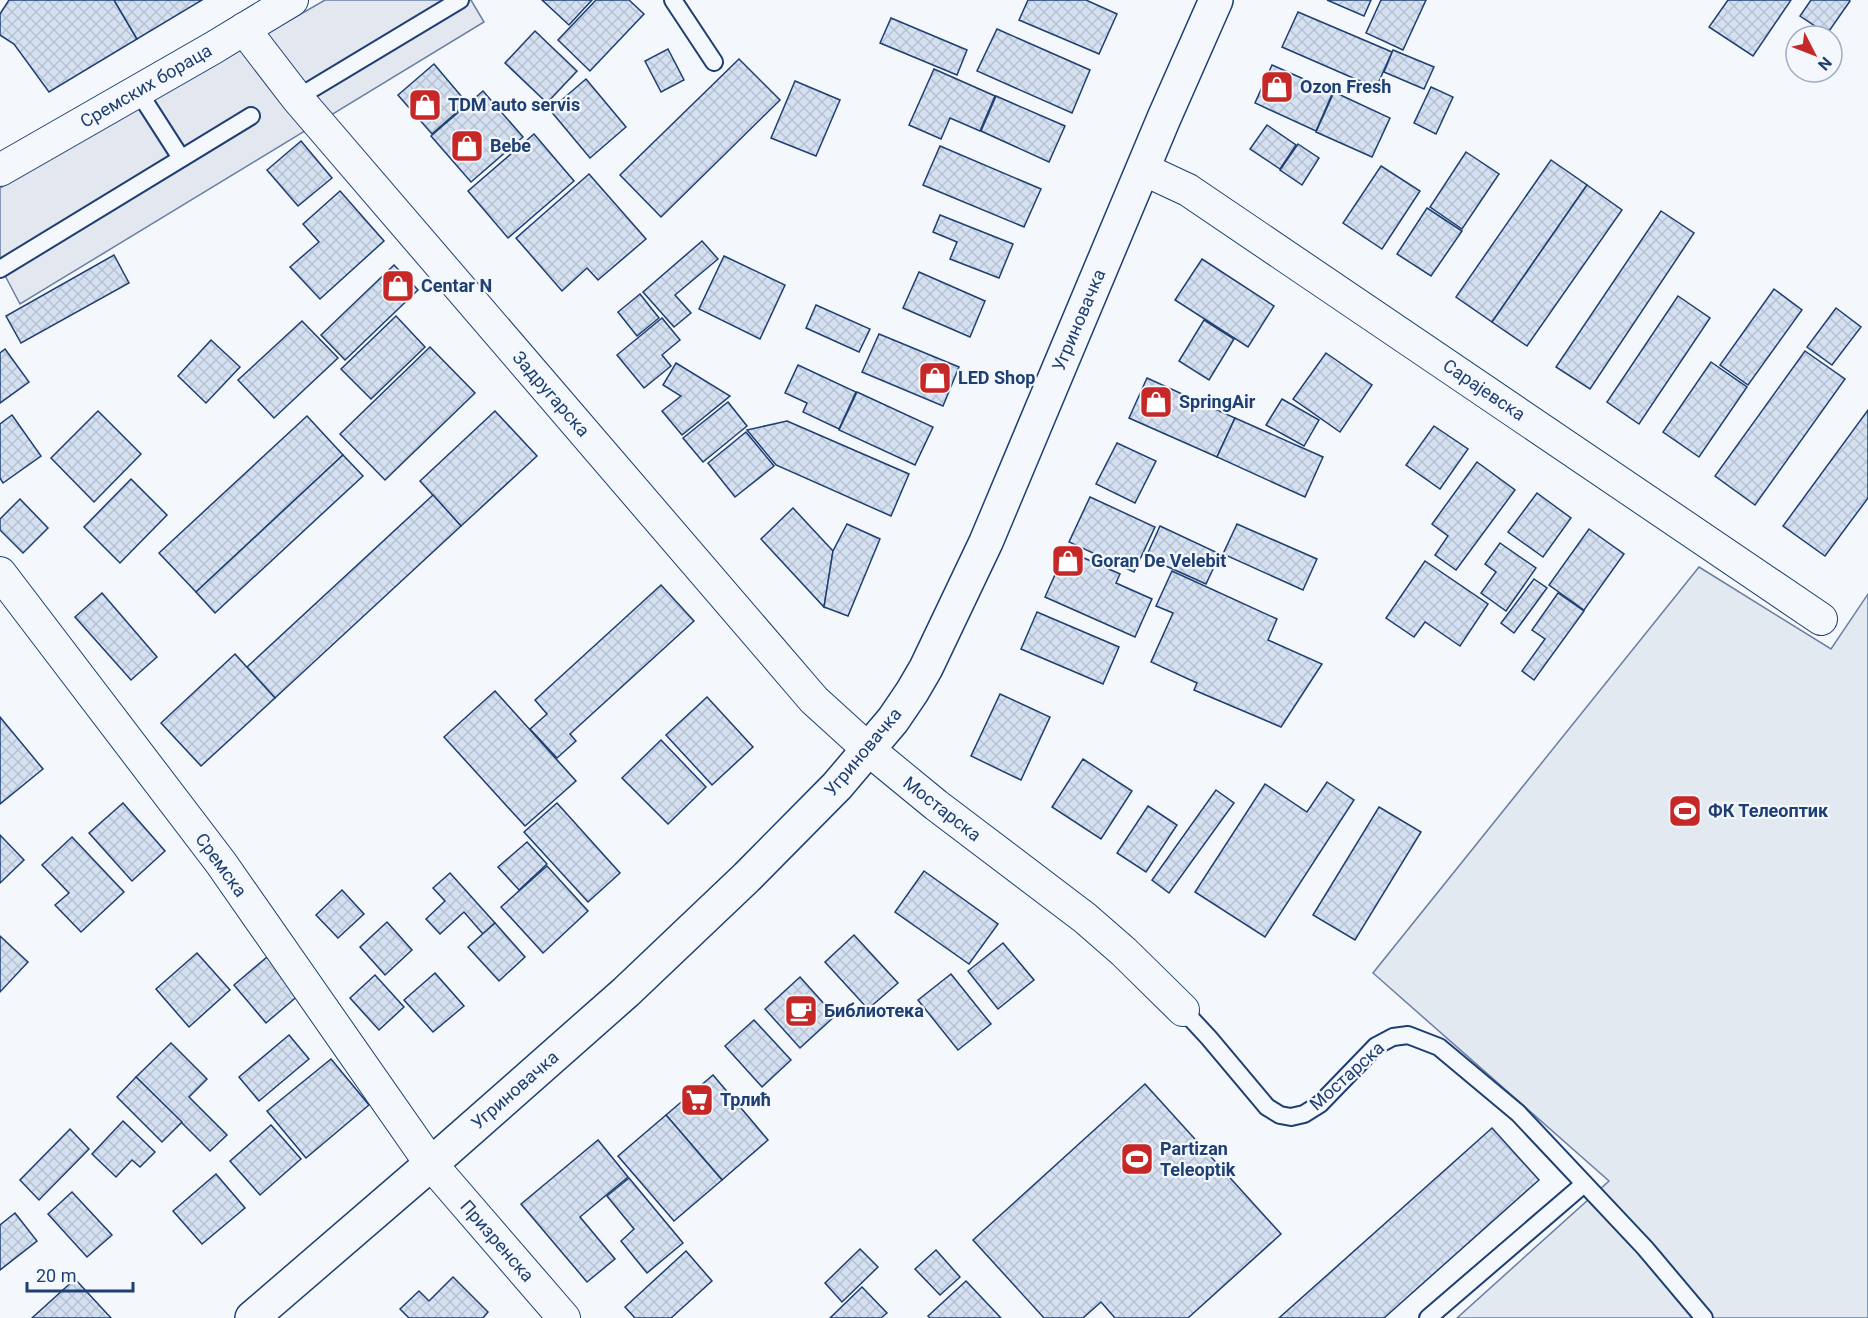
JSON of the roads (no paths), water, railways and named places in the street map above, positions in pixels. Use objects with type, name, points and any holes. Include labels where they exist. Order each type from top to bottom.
[{"type":"main road","name":"Угриновачка","points":[[252,1318],[626,992],[747,877],[837,786],[912,692],[975,566],[1216,0]]},
{"type":"street","name":"Сремских бораца","points":[[0,170],[292,0]]},
{"type":"street","name":"Задругарска","points":[[244,29],[297,98],[814,700],[868,750]]},
{"type":"street","name":"Сарајевска","points":[[1143,169],[1188,190],[1821,619]]},
{"type":"street","name":"Сремска","points":[[0,573],[221,863],[431,1164]]},
{"type":"street","name":"Мостарска","points":[[868,750],[1084,918],[1124,952],[1183,1010]]},
{"type":"street","name":"Призренска","points":[[431,1164],[564,1318]]},
{"type":"lane","points":[[297,98],[460,0]]},
{"type":"lane","points":[[673,0],[714,62]]},
{"type":"lane","points":[[138,91],[181,159]]},
{"type":"lane","points":[[0,269],[251,116]]},
{"type":"lane","name":"Мостарска","points":[[1183,1010],[1267,1107],[1280,1115],[1291,1117],[1304,1114],[1320,1104],[1376,1046],[1393,1037],[1407,1035],[1439,1047],[1518,1113],[1645,1248],[1704,1318]]},
{"type":"lane","points":[[1428,1318],[1584,1184]]},
{"type":"place","name":"Ozon Fresh","points":[[1277,87]]},
{"type":"place","name":"TDM auto servis","points":[[425,105]]},
{"type":"place","name":"Bebe","points":[[467,146]]},
{"type":"place","name":"Centar N","points":[[398,286]]},
{"type":"place","name":"LED Shop","points":[[935,378]]},
{"type":"place","name":"SpringAir","points":[[1156,402]]},
{"type":"place","name":"Goran De Velebit","points":[[1068,561]]},
{"type":"place","name":"ФК Телеоптик","points":[[1685,811]]},
{"type":"place","name":"Библиотека","points":[[801,1011]]},
{"type":"place","name":"Трлић","points":[[697,1100]]},
{"type":"place","name":"Partizan Teleoptik","points":[[1137,1159]]}]
